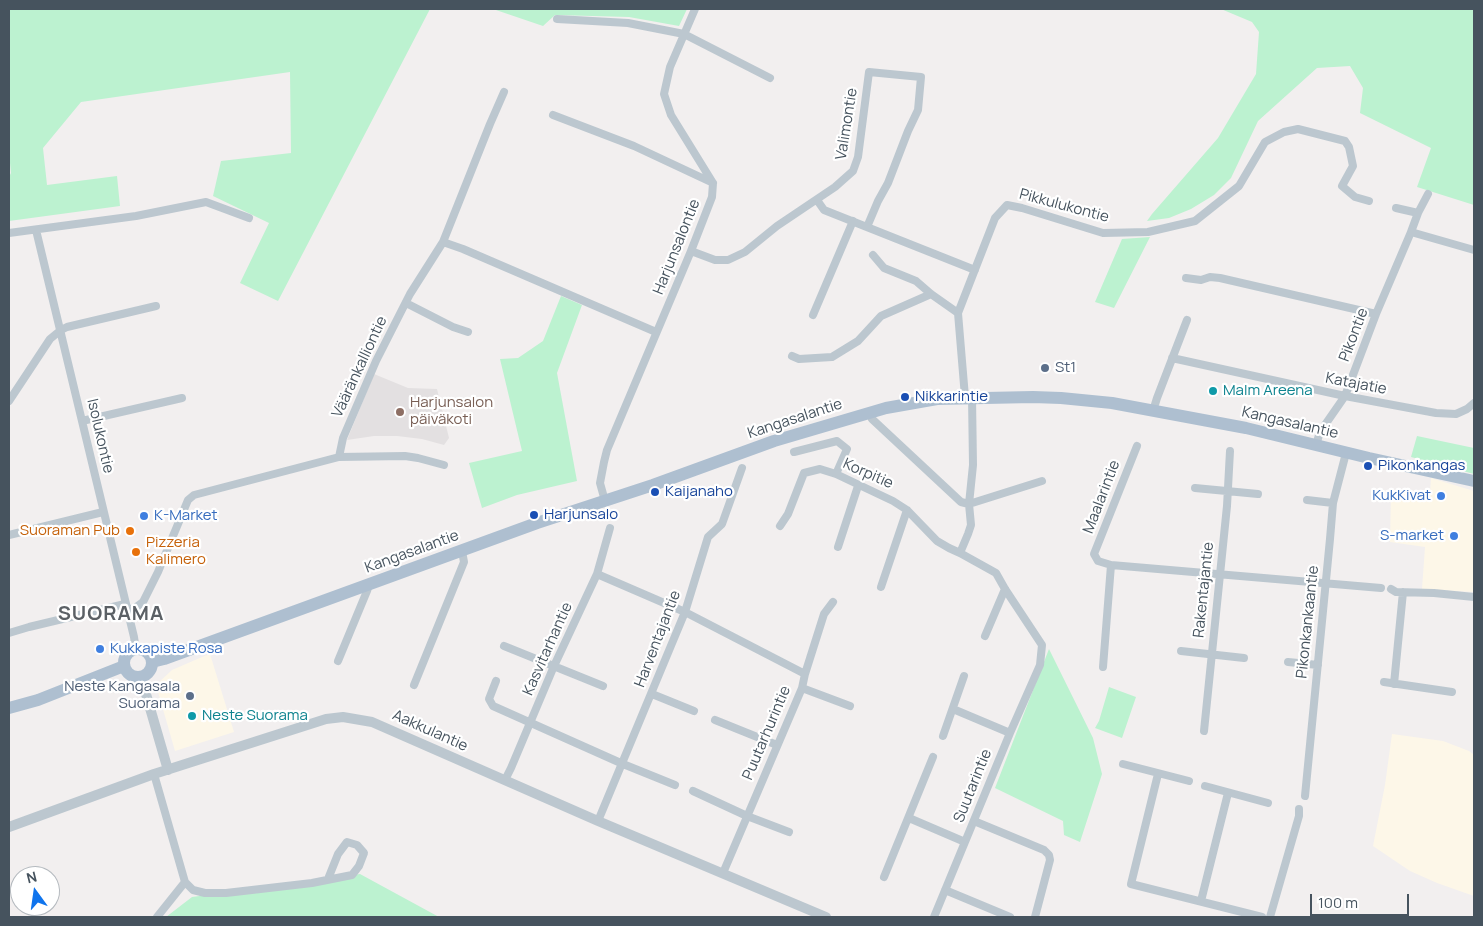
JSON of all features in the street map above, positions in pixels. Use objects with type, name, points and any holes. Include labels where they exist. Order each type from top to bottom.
[{"type":"main road","name":"Kangasalantie","points":[[152,662],[164,660],[538,522],[774,441],[886,408],[921,401],[1013,396],[1112,403],[1246,428],[1346,453],[1474,481]]},
{"type":"main road","points":[[136,650],[145,651],[152,662],[149,672],[141,676],[128,673],[124,666],[124,661],[128,654],[136,650]]},
{"type":"main road","points":[[9,708],[38,700],[124,666]]},
{"type":"street","name":"Harjunsalontie","points":[[605,500],[600,483],[607,450],[712,197],[713,183],[671,115],[664,94],[670,67],[695,9]]},
{"type":"street","points":[[557,19],[628,23],[684,34],[770,78]]},
{"type":"street","name":"Valimontie","points":[[691,251],[715,260],[728,260],[745,252],[777,226],[836,187],[853,171],[858,157],[869,72],[921,77],[918,110],[888,183],[867,227]]},
{"type":"street","name":"Vääränkalliontie","points":[[339,458],[343,438],[376,361],[406,303],[443,242],[504,92]]},
{"type":"street","points":[[553,115],[634,146],[713,183]]},
{"type":"street","name":"Pikkulukontie","points":[[968,398],[958,313],[995,218],[1006,205],[1022,208],[1104,233],[1148,232],[1195,221],[1238,186],[1265,142],[1284,132],[1298,129],[1345,141],[1349,147],[1352,166],[1342,186],[1355,197],[1369,201]]},
{"type":"street","name":"Pikontie","points":[[1316,445],[1320,432],[1345,396],[1376,314],[1418,213],[1428,194]]},
{"type":"street","points":[[817,200],[824,210],[975,270]]},
{"type":"street","points":[[9,233],[136,216],[206,202],[248,218]]},
{"type":"street","points":[[1396,208],[1418,213]]},
{"type":"street","points":[[813,315],[853,221]]},
{"type":"street","name":"Isolukontie","points":[[36,230],[136,650]]},
{"type":"street","points":[[1411,232],[1474,250]]},
{"type":"street","points":[[443,242],[656,332]]},
{"type":"street","points":[[873,255],[884,268],[916,281],[958,313]]},
{"type":"street","points":[[1186,278],[1201,280],[1210,277],[1220,278],[1376,314]]},
{"type":"street","points":[[792,356],[799,360],[832,357],[858,341],[881,316],[931,294]]},
{"type":"street","points":[[406,303],[468,332]]},
{"type":"street","points":[[9,400],[50,339],[67,326],[156,306]]},
{"type":"street","points":[[1153,411],[1187,320]]},
{"type":"street","name":"Katajatie","points":[[1172,358],[1345,396],[1436,413],[1456,414],[1468,409],[1474,403]]},
{"type":"street","points":[[82,421],[182,398]]},
{"type":"street","points":[[960,552],[970,525],[969,504],[973,465],[968,398]]},
{"type":"street","points":[[872,418],[961,502],[969,504],[1042,481]]},
{"type":"street","points":[[794,452],[838,441],[846,449],[836,474]]},
{"type":"street","name":"Maalarintie","points":[[1111,564],[1098,561],[1094,554],[1136,446]]},
{"type":"street","name":"Rakentajantie","points":[[1204,731],[1228,491],[1230,451]]},
{"type":"street","name":"Pikonkankaantie","points":[[1305,796],[1333,503],[1346,453]]},
{"type":"street","points":[[9,633],[18,629],[126,607],[135,608],[143,602],[158,572],[188,500],[194,495],[339,458],[405,456],[444,464]]},
{"type":"street","name":"Harventajantie","points":[[598,821],[685,612],[708,537],[722,524],[742,468]]},
{"type":"street","name":"Korpitie","points":[[780,526],[788,514],[804,473],[820,469],[836,474],[893,501],[907,510],[937,541],[996,573],[1042,645],[1040,665]]},
{"type":"street","points":[[838,547],[858,486]]},
{"type":"street","points":[[1195,488],[1258,494]]},
{"type":"street","points":[[1307,500],[1333,503]]},
{"type":"street","points":[[881,587],[907,510]]},
{"type":"street","points":[[9,535],[103,512]]},
{"type":"street","name":"Kasvitarhantie","points":[[505,780],[512,768],[554,666],[597,574],[610,528]]},
{"type":"street","points":[[414,685],[464,562],[462,551]]},
{"type":"street","points":[[1103,667],[1111,564],[1380,588]]},
{"type":"street","points":[[597,574],[685,612],[805,674]]},
{"type":"street","points":[[338,660],[369,585]]},
{"type":"street","points":[[985,636],[1005,589]]},
{"type":"street","points":[[1391,589],[1396,592],[1474,597]]},
{"type":"street","points":[[1394,684],[1404,592]]},
{"type":"street","name":"Puutarhurintie","points":[[723,873],[776,745],[802,688],[824,614],[833,602]]},
{"type":"street","points":[[504,646],[603,686]]},
{"type":"street","points":[[1181,651],[1244,658]]},
{"type":"street","points":[[1288,662],[1318,665]]},
{"type":"street","name":"Suutarintie","points":[[934,917],[1040,665]]},
{"type":"street","points":[[141,676],[168,770]]},
{"type":"street","points":[[942,736],[964,676]]},
{"type":"street","points":[[496,680],[489,699],[493,706],[675,785]]},
{"type":"street","points":[[1384,682],[1452,692]]},
{"type":"street","points":[[802,688],[850,706]]},
{"type":"street","points":[[652,694],[694,711]]},
{"type":"street","points":[[953,709],[1010,733]]},
{"type":"street","name":"Aakkulantie","points":[[9,827],[154,774],[326,719],[343,717],[372,722],[598,821],[826,917]]},
{"type":"street","points":[[715,720],[776,745]]},
{"type":"street","points":[[884,877],[934,757]]},
{"type":"street","points":[[1123,764],[1189,781]]},
{"type":"street","points":[[154,774],[185,882],[193,890],[205,893],[226,893],[312,882],[352,875],[359,866],[364,853],[357,845],[347,842],[338,854],[328,879]]},
{"type":"street","points":[[1158,774],[1131,884],[1262,917]]},
{"type":"street","points":[[1204,786],[1268,803]]},
{"type":"street","points":[[693,791],[747,816],[789,832]]},
{"type":"street","points":[[1201,901],[1228,793]]},
{"type":"street","points":[[1270,917],[1299,816],[1298,809]]},
{"type":"street","points":[[909,818],[965,842]]},
{"type":"street","points":[[974,821],[1044,850],[1049,855],[1050,860],[1034,917]]},
{"type":"street","points":[[157,917],[185,882]]},
{"type":"street","points":[[945,890],[1010,917]]},
{"type":"shaded area","name":"Harjunsalon päiväkoti","points":[[374,374],[408,388],[437,389],[449,438],[444,445],[422,439],[397,436],[374,436],[347,440]]},
{"type":"shaded area","points":[[1431,478],[1474,491],[1474,592],[1422,589],[1425,547],[1390,542],[1391,491],[1430,492]]},
{"type":"shaded area","points":[[210,654],[234,732],[175,751],[156,685],[172,670]]},
{"type":"shaded area","points":[[1392,734],[1443,741],[1469,751],[1474,755],[1474,896],[1410,871],[1373,846],[1385,785]]},
{"type":"green space","points":[[9,9],[430,9],[278,301],[240,283],[269,223],[213,196],[221,161],[291,153],[290,72],[81,102],[43,148],[47,185],[117,176],[120,206],[9,221],[9,177],[11,173],[9,153]]},
{"type":"green space","points":[[493,9],[687,9],[679,26],[629,17],[555,15],[543,26]]},
{"type":"green space","points":[[1221,9],[1474,9],[1474,205],[1417,187],[1431,148],[1360,113],[1363,88],[1350,66],[1317,68],[1258,121],[1231,178],[1214,195],[1191,209],[1169,218],[1147,221],[1218,138],[1256,74],[1259,32],[1252,22]]},
{"type":"green space","points":[[1150,237],[1114,308],[1095,302],[1122,239]]},
{"type":"green space","points":[[561,296],[582,305],[557,373],[577,481],[517,495],[482,508],[469,463],[522,451],[500,359],[518,358],[543,341]]},
{"type":"green space","points":[[1417,436],[1474,448],[1474,474],[1411,457]]},
{"type":"green space","points":[[1049,649],[1093,738],[1102,774],[1080,842],[1064,835],[1063,821],[995,788]]},
{"type":"green space","points":[[1109,687],[1136,697],[1122,738],[1095,728],[1099,721]]},
{"type":"green space","points":[[360,874],[439,917],[166,917],[192,897]]},
{"type":"place","name":"St1","points":[[1045,368]]},
{"type":"place","name":"Malm Areena","points":[[1213,391]]},
{"type":"place","name":"Nikkarintie","points":[[905,397]]},
{"type":"place","name":"Harjunsalon päiväkoti","points":[[400,412]]},
{"type":"place","name":"Pikonkangas","points":[[1368,466]]},
{"type":"place","name":"Kaijanaho","points":[[655,492]]},
{"type":"place","name":"KukKivat","points":[[1441,496]]},
{"type":"place","name":"Harjunsalo","points":[[534,515]]},
{"type":"place","name":"K-Market","points":[[144,516]]},
{"type":"place","name":"Suoraman Pub","points":[[130,531]]},
{"type":"place","name":"S-market","points":[[1454,536]]},
{"type":"place","name":"Pizzeria Kalimero","points":[[136,552]]},
{"type":"place","name":"Kukkapiste Rosa","points":[[100,649]]},
{"type":"place","name":"Neste Kangasala Suorama","points":[[190,696]]},
{"type":"place","name":"Neste Suorama","points":[[192,716]]},
{"type":"district","name":"SUORAMA","points":[[111,614]]}]
